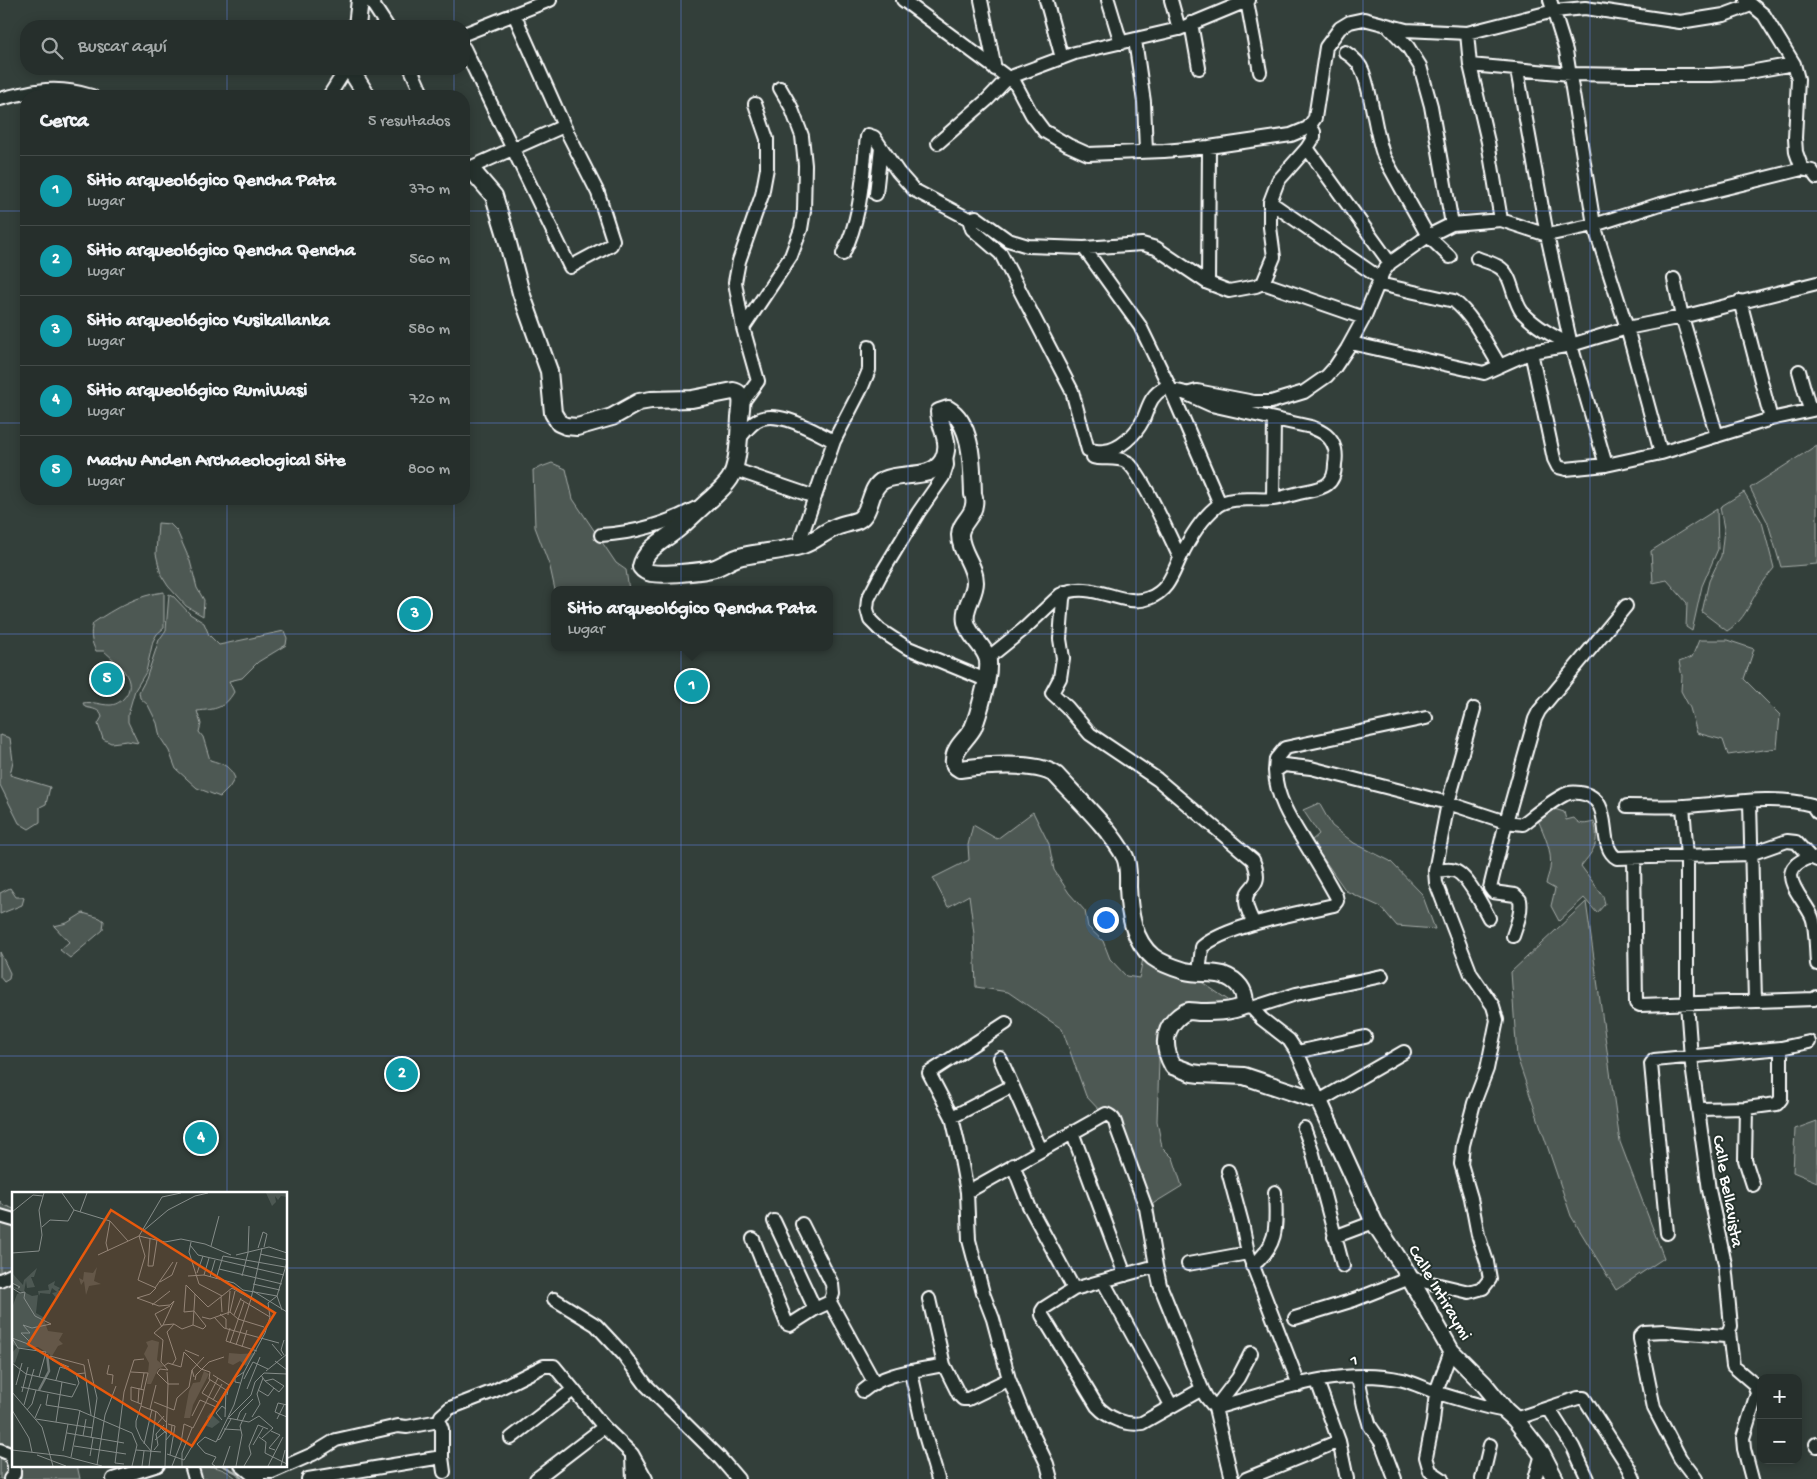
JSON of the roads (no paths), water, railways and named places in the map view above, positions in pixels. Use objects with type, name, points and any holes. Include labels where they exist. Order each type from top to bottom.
[{"type":"main road","points":[[358,20],[363,1]]},
{"type":"main road","points":[[354,75],[363,90]]},
{"type":"main road","points":[[470,172],[476,175],[494,196],[506,232],[521,293],[549,371],[553,413],[559,423],[577,427],[592,424],[612,418],[639,402],[651,400],[692,399],[733,391],[737,392],[740,396],[742,403],[739,439],[732,476],[678,530],[648,552],[642,561],[641,567],[643,570],[651,573],[717,568],[726,561],[740,556],[798,546],[813,541],[846,522],[856,520],[864,515],[876,487],[883,480],[928,472],[942,462],[947,444],[939,421],[939,412],[944,409],[954,412],[968,442],[975,504],[960,532],[960,541],[973,568],[976,581],[974,594],[965,612],[966,620],[968,629],[988,658],[986,680],[979,711],[973,728],[956,751],[953,762],[955,766],[960,768],[992,766],[1037,767],[1045,768],[1056,775],[1118,844],[1128,869],[1129,908],[1135,931],[1142,944],[1154,957],[1185,971],[1224,976],[1237,984],[1244,992],[1248,1007],[1207,1012],[1188,1011],[1172,1023],[1166,1039],[1167,1055],[1173,1066],[1192,1073],[1244,1076],[1321,1104]]},
{"type":"main road","name":"Calle Intiraymi","points":[[1321,1104],[1374,1222],[1410,1278],[1452,1351],[1484,1384],[1505,1413],[1542,1454],[1555,1479]]},
{"type":"street","points":[[470,32],[550,0]]},
{"type":"street","points":[[903,0],[1015,83],[1032,116],[1044,131],[1088,154],[1209,147],[1291,135],[1308,128],[1315,118],[1326,47],[1335,34],[1350,22],[1364,19],[1406,30],[1467,33],[1552,6],[1585,8],[1680,22],[1724,15],[1748,2],[1764,15],[1794,64],[1798,79],[1796,152],[1802,169]]},
{"type":"street","points":[[918,0],[921,13]]},
{"type":"street","points":[[981,0],[995,69]]},
{"type":"street","points":[[1046,0],[1062,58]]},
{"type":"street","points":[[1108,0],[1121,43]]},
{"type":"street","points":[[1171,0],[1178,29]]},
{"type":"street","points":[[938,143],[987,100],[1008,78],[1062,58],[1178,29],[1248,0],[1260,72]]},
{"type":"street","points":[[363,1],[381,20]]},
{"type":"street","points":[[1552,6],[1566,51],[1594,225],[1627,328],[1661,453]]},
{"type":"street","points":[[470,60],[570,267],[611,245],[613,240],[598,193],[564,126],[514,14]]},
{"type":"street","points":[[1191,23],[1199,68]]},
{"type":"street","points":[[1388,26],[1408,47],[1420,66],[1431,106],[1452,224]]},
{"type":"street","points":[[1467,33],[1470,65],[1488,142],[1501,220]]},
{"type":"street","points":[[1135,40],[1144,102],[1146,151]]},
{"type":"street","points":[[1345,52],[1355,59],[1363,72],[1384,157],[1428,236],[1450,257]]},
{"type":"street","points":[[1470,65],[1570,74],[1711,75],[1744,73],[1794,64]]},
{"type":"street","points":[[1517,70],[1547,235],[1571,345],[1606,465]]},
{"type":"street","points":[[333,90],[342,75]]},
{"type":"street","points":[[414,75],[420,90]]},
{"type":"street","points":[[743,328],[791,256],[801,229],[804,211],[805,165],[802,136],[791,108],[780,88]]},
{"type":"street","points":[[0,99],[20,97]]},
{"type":"street","points":[[742,403],[758,381],[743,328],[735,282],[739,261],[762,195],[766,168],[767,139],[755,104]]},
{"type":"street","points":[[470,167],[513,150],[564,126]]},
{"type":"street","points":[[1263,283],[1274,257],[1270,234],[1270,202],[1278,181],[1314,137],[1312,129],[1308,128]]},
{"type":"street","points":[[843,254],[852,235],[861,200],[866,137],[868,135],[874,137],[898,172],[914,190],[969,219],[976,217],[1008,240],[1028,246],[1084,248],[1142,244],[1156,248],[1208,283],[1229,291],[1263,283],[1364,318]]},
{"type":"street","points":[[1208,283],[1209,147]]},
{"type":"street","points":[[876,194],[881,148]]},
{"type":"street","points":[[1306,148],[1390,262]]},
{"type":"street","points":[[1186,394],[1197,391],[1254,402],[1271,402],[1304,392],[1327,376],[1351,343],[1390,262],[1428,236],[1452,224],[1501,220],[1547,235],[1594,225],[1657,204],[1802,169],[1812,171],[1817,178]]},
{"type":"street","points":[[1270,202],[1380,281],[1454,301],[1472,321],[1500,366]]},
{"type":"street","points":[[969,219],[972,229],[1001,254],[1072,391],[1091,456],[1121,460],[1128,463],[1142,483],[1180,558]]},
{"type":"street","points":[[1084,248],[1140,326],[1170,388],[1220,504]]},
{"type":"street","points":[[1477,258],[1501,267],[1507,276],[1515,300],[1522,312],[1544,332],[1571,345]]},
{"type":"street","points":[[1674,279],[1682,317],[1717,436]]},
{"type":"street","points":[[1351,343],[1484,373],[1532,352],[1571,345],[1627,328],[1682,317],[1817,283]]},
{"type":"street","points":[[1740,301],[1771,420]]},
{"type":"street","points":[[798,546],[834,441],[869,370],[869,347]]},
{"type":"street","points":[[1532,352],[1554,459],[1558,467],[1566,469],[1606,465],[1661,453],[1814,409],[1799,371]]},
{"type":"street","points":[[988,658],[1065,592],[1074,590],[1099,591],[1132,601],[1147,599],[1159,593],[1169,583],[1180,558],[1206,516],[1220,504],[1237,500],[1273,499],[1324,487],[1333,480],[1336,458],[1336,451],[1331,440],[1325,433],[1311,427],[1211,405],[1170,388],[1164,388],[1150,400],[1134,435],[1115,448],[1104,451],[1088,450]]},
{"type":"street","points":[[739,439],[755,421],[763,417],[772,416],[785,419],[834,441]]},
{"type":"street","points":[[1273,499],[1274,419]]},
{"type":"street","points":[[945,453],[947,465],[943,477],[918,513],[880,576],[868,599],[867,609],[870,620],[880,630],[906,647],[986,680]]},
{"type":"street","points":[[733,469],[815,497]]},
{"type":"street","points":[[601,535],[615,534],[667,522],[695,508],[718,492]]},
{"type":"street","points":[[1065,592],[1060,639],[1064,658],[1060,678],[1052,694],[1067,707],[1090,734],[1156,779],[1253,860],[1258,872],[1257,882],[1246,899],[1246,904],[1254,924]]},
{"type":"street","points":[[1513,936],[1521,906],[1520,900],[1515,895],[1493,892],[1490,888],[1506,822],[1535,719],[1539,711],[1626,606]]},
{"type":"street","points":[[1294,1318],[1354,1300],[1410,1278],[1469,1292],[1483,1288],[1490,1279],[1461,1164],[1469,1120],[1486,1069],[1497,1020],[1493,1006],[1471,974],[1436,883],[1435,872],[1448,803],[1474,709]]},
{"type":"street","points":[[1199,973],[1202,947],[1214,938],[1254,924],[1334,905],[1337,900],[1312,854],[1296,830],[1275,784],[1276,759],[1285,748],[1426,718]]},
{"type":"street","points":[[1275,771],[1284,765],[1311,768],[1448,803],[1506,822],[1523,824],[1565,794],[1573,792],[1587,794],[1596,802],[1603,814],[1609,850],[1611,855],[1617,858],[1750,854],[1787,841],[1796,842],[1813,859]]},
{"type":"street","points":[[1627,806],[1684,806],[1759,800],[1800,802],[1812,805],[1817,812]]},
{"type":"street","points":[[1750,802],[1755,1001]]},
{"type":"street","name":"Calle Bellavista","points":[[1684,806],[1687,857],[1687,1003],[1691,1058],[1709,1190],[1725,1264],[1731,1326],[1729,1332],[1734,1366],[1754,1384],[1757,1393],[1743,1438],[1752,1479]]},
{"type":"street","points":[[1634,858],[1636,1003],[1640,1005],[1817,997]]},
{"type":"street","points":[[1813,859],[1798,863],[1793,869],[1791,880],[1794,890],[1812,918],[1817,964]]},
{"type":"street","points":[[1435,872],[1451,870],[1460,873],[1477,896],[1489,918]]},
{"type":"street","points":[[1248,1007],[1296,994],[1382,976]]},
{"type":"street","points":[[1248,1007],[1289,1040],[1321,1104],[1404,1052]]},
{"type":"street","points":[[1006,1023],[929,1073],[952,1117],[967,1192],[969,1240],[982,1293],[993,1318],[1009,1379],[1022,1414],[1047,1464],[1052,1479]]},
{"type":"street","points":[[1296,1052],[1365,1037]]},
{"type":"street","points":[[1667,1232],[1651,1064],[1654,1060],[1781,1048],[1809,1042]]},
{"type":"street","points":[[1699,1109],[1746,1108],[1777,1104],[1781,1099],[1781,1048]]},
{"type":"street","points":[[1000,1058],[1041,1150]]},
{"type":"street","points":[[952,1117],[1012,1086]]},
{"type":"street","points":[[1746,1108],[1744,1160],[1753,1185]]},
{"type":"street","points":[[967,1192],[1106,1114],[1111,1116],[1116,1122],[1146,1208],[1160,1285],[1202,1389],[1215,1408],[1232,1479]]},
{"type":"street","points":[[1304,1128],[1312,1150],[1343,1266]]},
{"type":"street","points":[[1072,1132],[1125,1275]]},
{"type":"street","points":[[1013,1165],[1034,1214],[1074,1289]]},
{"type":"street","points":[[1228,1171],[1252,1266],[1299,1385]]},
{"type":"street","points":[[1252,1266],[1264,1257],[1272,1243],[1276,1226],[1275,1192]]},
{"type":"street","points":[[774,1221],[815,1309]]},
{"type":"street","points":[[1334,1237],[1374,1222]]},
{"type":"street","points":[[753,1239],[787,1324],[790,1325],[830,1302],[833,1294],[832,1284],[802,1224]]},
{"type":"street","points":[[1188,1264],[1248,1253]]},
{"type":"street","points":[[1156,1266],[1074,1289],[1044,1308],[1042,1315],[1097,1406],[1105,1414],[1132,1425],[1142,1423],[1202,1389]]},
{"type":"street","points":[[0,1280],[12,1275]]},
{"type":"street","points":[[1103,1281],[1171,1405]]},
{"type":"street","points":[[554,1299],[596,1325],[623,1354],[646,1385],[718,1456],[738,1479]]},
{"type":"street","points":[[929,1300],[944,1365],[959,1395],[963,1399],[968,1399],[1009,1379]]},
{"type":"street","points":[[830,1302],[874,1382]]},
{"type":"street","points":[[1696,1479],[1680,1458],[1654,1408],[1640,1336],[1644,1332],[1664,1331],[1725,1336],[1729,1332]]},
{"type":"street","points":[[1442,1479],[1430,1471],[1426,1457],[1433,1422],[1436,1392],[1452,1351]]},
{"type":"street","points":[[1215,1408],[1238,1378],[1251,1353]]},
{"type":"street","points":[[863,1391],[874,1382],[885,1377],[944,1365]]},
{"type":"street","points":[[444,1472],[442,1429],[439,1421],[441,1416],[450,1408],[494,1392],[544,1366],[554,1366],[604,1427],[632,1454],[646,1479]]},
{"type":"street","points":[[911,1372],[924,1432],[938,1479]]},
{"type":"street","name":"1","points":[[1215,1408],[1317,1381],[1340,1377],[1370,1376],[1405,1381],[1505,1413]]},
{"type":"street","points":[[1358,1377],[1370,1426],[1381,1442],[1395,1479]]},
{"type":"street","points":[[1317,1381],[1339,1441],[1347,1479]]},
{"type":"street","points":[[511,1438],[572,1390]]},
{"type":"street","points":[[1505,1413],[1549,1409],[1578,1398],[1584,1398],[1629,1468],[1634,1479]]},
{"type":"street","points":[[1549,1409],[1574,1447],[1588,1479]]},
{"type":"street","points":[[288,1465],[313,1454],[336,1440],[398,1426],[439,1421]]},
{"type":"street","points":[[536,1479],[604,1427]]},
{"type":"street","points":[[1246,1479],[1339,1441]]},
{"type":"street","points":[[1482,1479],[1490,1445]]},
{"type":"street","points":[[0,1450],[10,1454],[12,1460]]},
{"type":"street","points":[[632,1454],[633,1479]]},
{"type":"street","points":[[1535,1479],[1542,1454]]},
{"type":"street","points":[[308,1479],[442,1457]]},
{"type":"street","points":[[10,1479],[14,1474],[14,1466]]},
{"type":"street","points":[[116,1478],[155,1466]]},
{"type":"street","points":[[191,1466],[195,1479]]},
{"type":"street","points":[[242,1466],[258,1479]]},
{"type":"street","points":[[254,1466],[264,1472],[272,1472],[286,1466]]},
{"type":"waterway","points":[[224,1466],[237,1473],[242,1479]]},
{"type":"place","name":"Sitio arqueológico Kusikallanka","points":[[415,614]]},
{"type":"place","name":"Machu Anden Archaeological Site","points":[[107,679]]},
{"type":"place","name":"Sitio arqueológico Qencha Pata","points":[[692,686]]},
{"type":"place","name":"Sitio arqueológico Qencha Qencha","points":[[402,1074]]},
{"type":"place","name":"Sitio arqueológico RumiWasi","points":[[201,1138]]}]
